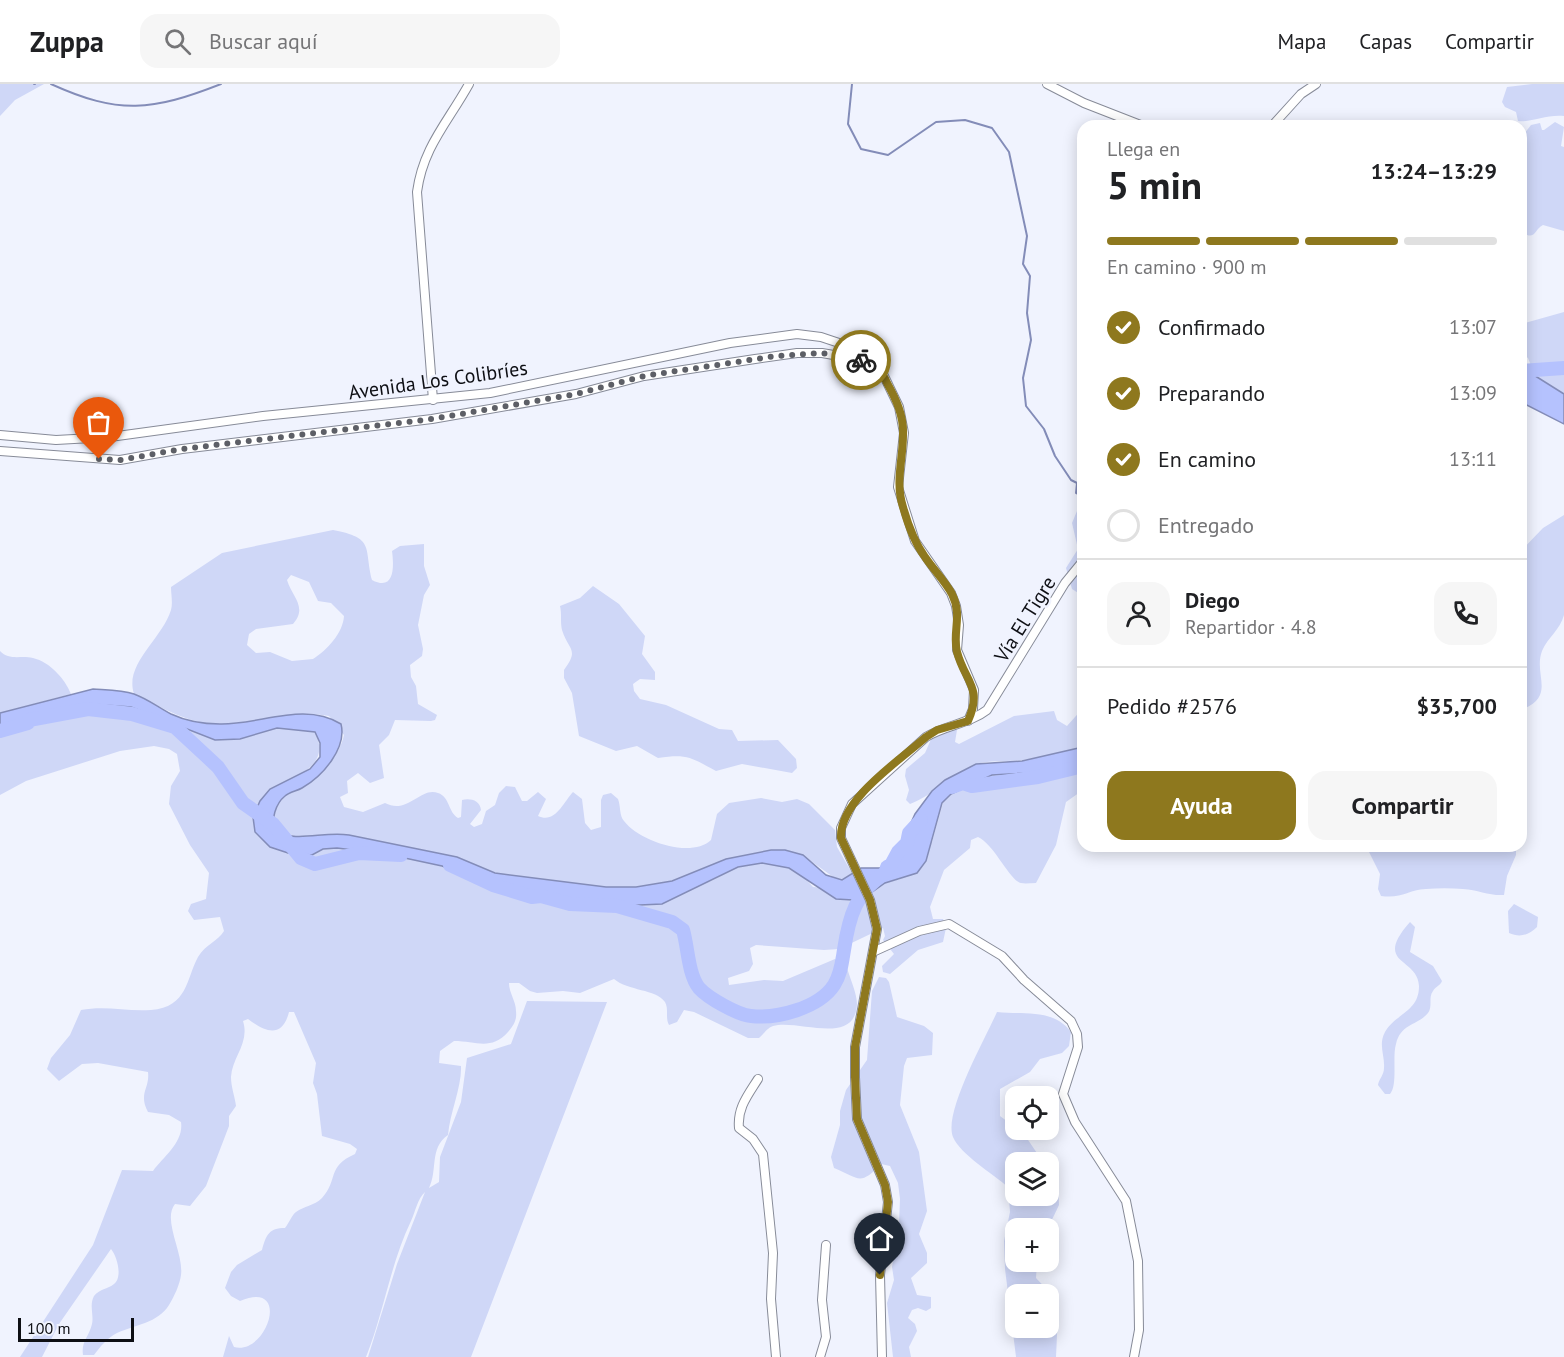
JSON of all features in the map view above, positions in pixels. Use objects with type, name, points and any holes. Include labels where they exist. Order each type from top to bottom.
[{"type":"street","points":[[433,400],[417,192],[420,169],[431,143],[470,84]]},
{"type":"street","points":[[1047,84],[1084,103],[1128,120]]},
{"type":"street","points":[[1277,120],[1301,94],[1316,84]]},
{"type":"street","name":"Avenida Los Colibríes","points":[[0,435],[56,440],[110,437],[263,416],[433,400],[489,393],[730,344],[797,334],[821,337],[842,344],[871,362],[884,376],[899,407],[904,433],[898,487],[915,541],[951,593],[956,606],[959,625],[957,650],[974,690],[974,709],[968,721]]},
{"type":"street","name":"Avenida Los Colibríes","points":[[0,452],[120,460],[182,449],[432,419],[576,394],[644,376],[776,356],[822,353],[871,362]]},
{"type":"street","name":"Vía El Tigre","points":[[882,1357],[880,1275],[888,1202],[885,1185],[857,1119],[855,1077],[861,1014],[875,951],[877,929],[870,900],[841,838],[841,828],[852,804],[926,737],[937,730],[968,721],[987,710],[1065,583],[1077,568]]},
{"type":"street","points":[[875,951],[920,931],[949,924],[1002,956],[1024,980],[1071,1021],[1077,1034],[1078,1047],[1063,1094],[1075,1122],[1126,1201],[1138,1261],[1139,1330],[1134,1357]]},
{"type":"street","points":[[758,1079],[742,1104],[738,1118],[739,1128],[753,1139],[763,1154],[773,1253],[771,1299],[776,1357]]},
{"type":"street","points":[[820,1357],[826,1337],[822,1299],[826,1245]]},
{"type":"shaded area","points":[[0,84],[44,84],[15,100],[0,116]]},
{"type":"shaded area","points":[[1564,84],[1564,116],[1518,120],[1516,112],[1505,107],[1502,102],[1507,87]]},
{"type":"shaded area","points":[[1555,122],[1564,127],[1561,146],[1564,147],[1564,231],[1543,225],[1533,235],[1528,235],[1527,130],[1531,125],[1540,123],[1544,130]]},
{"type":"shaded area","points":[[1564,312],[1564,394],[1535,376],[1527,357],[1527,322]]},
{"type":"shaded area","points":[[1077,511],[1077,545],[1072,523]]},
{"type":"shaded area","points":[[1564,515],[1564,615],[1560,625],[1542,651],[1541,692],[1538,698],[1527,707],[1527,545],[1543,528]]},
{"type":"shaded area","points":[[333,530],[346,533],[362,541],[367,552],[372,580],[385,583],[389,580],[393,570],[392,551],[400,546],[424,544],[424,566],[430,585],[424,595],[418,625],[423,649],[422,656],[410,665],[418,704],[437,715],[435,720],[431,721],[395,720],[389,735],[379,745],[384,778],[370,783],[358,773],[347,781],[348,793],[340,797],[344,807],[363,812],[385,803],[401,806],[432,792],[445,798],[458,818],[461,817],[462,800],[477,802],[481,810],[470,824],[474,827],[482,824],[486,811],[495,805],[499,793],[506,786],[515,787],[522,801],[527,801],[538,792],[546,799],[538,816],[544,818],[554,815],[573,792],[582,799],[585,823],[591,830],[601,827],[601,800],[603,795],[611,793],[618,799],[622,819],[641,835],[666,845],[691,848],[711,840],[717,814],[729,803],[761,798],[782,802],[797,799],[809,804],[835,830],[837,847],[852,873],[842,880],[836,879],[808,859],[771,850],[726,859],[672,881],[636,887],[606,887],[495,873],[457,857],[349,835],[292,836],[273,831],[275,812],[281,800],[286,794],[303,788],[323,770],[342,742],[344,735],[329,716],[304,715],[231,724],[205,723],[181,716],[134,694],[132,683],[134,672],[171,610],[171,587],[222,553]],"holes":[[[291,575],[309,582],[318,601],[331,603],[344,616],[341,629],[333,641],[313,659],[292,661],[270,652],[256,653],[247,645],[249,634],[256,629],[293,624],[297,618],[298,602],[287,580]]]},
{"type":"shaded area","points":[[1077,551],[1077,592],[1072,589],[1066,568]]},
{"type":"shaded area","points":[[593,586],[619,604],[645,636],[642,654],[655,672],[655,680],[640,679],[633,684],[634,691],[640,699],[666,705],[719,729],[732,730],[738,741],[778,740],[796,759],[797,768],[792,773],[742,764],[716,771],[688,758],[676,756],[658,758],[637,746],[616,751],[579,736],[572,693],[564,678],[564,670],[572,653],[562,630],[560,606],[580,598]]},
{"type":"shaded area","points":[[0,651],[7,656],[29,657],[45,663],[61,677],[71,694],[0,713]]},
{"type":"shaded area","points":[[91,704],[131,707],[196,732],[240,739],[277,728],[315,732],[319,754],[315,762],[300,775],[270,789],[255,832],[312,855],[323,849],[337,848],[386,854],[442,866],[570,904],[711,881],[738,867],[762,863],[789,868],[803,876],[813,887],[872,892],[885,883],[900,879],[932,842],[943,803],[951,794],[992,775],[1058,771],[1077,766],[1077,794],[1066,802],[1056,845],[1036,883],[1017,881],[984,841],[978,837],[971,840],[970,848],[944,870],[930,907],[933,919],[943,919],[946,928],[943,942],[918,950],[890,974],[883,972],[882,966],[894,954],[883,940],[885,936],[883,928],[839,949],[756,945],[750,948],[753,964],[749,971],[728,978],[729,985],[764,980],[783,981],[835,959],[847,968],[857,1000],[854,1017],[847,1025],[824,1029],[773,1026],[759,1038],[748,1038],[694,1012],[684,1010],[677,1022],[669,1025],[666,1005],[661,998],[614,979],[580,993],[563,991],[537,993],[519,983],[509,983],[515,1004],[515,1022],[502,1038],[483,1044],[454,1041],[440,1051],[439,1063],[461,1066],[461,1074],[448,1135],[438,1146],[429,1188],[439,1182],[440,1157],[461,1102],[467,1058],[511,1044],[527,1001],[607,1002],[471,1357],[368,1357],[397,1264],[425,1192],[418,1202],[398,1254],[366,1357],[223,1357],[229,1336],[234,1347],[246,1347],[256,1341],[264,1331],[269,1319],[270,1308],[266,1300],[256,1297],[240,1301],[231,1296],[225,1288],[231,1272],[237,1265],[262,1250],[267,1236],[272,1231],[285,1228],[296,1212],[322,1198],[336,1169],[355,1154],[357,1149],[350,1144],[322,1136],[317,1094],[313,1083],[316,1063],[294,1012],[289,1012],[286,1021],[277,1030],[267,1030],[248,1019],[243,1021],[245,1029],[243,1043],[234,1063],[231,1077],[236,1106],[229,1116],[229,1126],[206,1186],[190,1206],[175,1204],[172,1211],[172,1228],[180,1257],[181,1275],[169,1305],[152,1320],[113,1335],[94,1355],[83,1355],[84,1342],[92,1324],[94,1296],[117,1281],[119,1272],[117,1261],[111,1249],[59,1324],[42,1357],[20,1357],[93,1245],[122,1170],[153,1171],[176,1142],[181,1129],[181,1122],[169,1115],[148,1112],[144,1095],[148,1072],[98,1063],[82,1064],[59,1081],[47,1069],[51,1058],[70,1035],[81,1010],[99,1008],[151,1010],[172,1004],[184,991],[198,957],[224,931],[220,917],[194,920],[188,911],[191,904],[206,899],[209,873],[190,845],[169,804],[171,786],[180,771],[177,754],[169,749],[154,746],[120,751],[26,781],[0,795],[0,730],[58,710]]},
{"type":"shaded area","points":[[1054,711],[1057,720],[1067,726],[1077,715],[1077,748],[1023,760],[977,764],[959,773],[927,796],[910,804],[906,800],[909,790],[905,776],[906,769],[925,753],[932,737],[951,728],[957,730],[955,742],[959,744],[1014,716]]},
{"type":"shaded area","points":[[1369,852],[1516,852],[1507,876],[1504,895],[1440,888],[1388,897],[1381,896],[1378,889],[1380,874]]},
{"type":"shaded area","points":[[1514,904],[1538,917],[1537,927],[1531,932],[1524,935],[1509,933],[1508,911]]},
{"type":"shaded area","points":[[1410,922],[1415,927],[1410,952],[1433,966],[1442,981],[1432,993],[1428,1013],[1405,1028],[1398,1037],[1395,1050],[1394,1084],[1390,1094],[1385,1094],[1378,1085],[1384,1070],[1383,1037],[1390,1026],[1411,1007],[1418,995],[1417,977],[1396,954],[1395,946],[1399,936]]},
{"type":"shaded area","points":[[879,977],[886,978],[889,982],[897,1017],[924,1026],[933,1033],[932,1055],[907,1058],[900,1105],[919,1152],[927,1211],[919,1234],[927,1253],[927,1263],[911,1278],[917,1295],[931,1297],[931,1308],[926,1311],[918,1308],[912,1310],[908,1318],[915,1324],[917,1331],[909,1347],[911,1357],[893,1357],[887,1303],[894,1280],[892,1267],[899,1225],[898,1183],[890,1166],[881,1164],[864,1178],[859,1178],[834,1168],[831,1157],[846,1090],[867,1060],[872,991]]},
{"type":"shaded area","points":[[997,1012],[1047,1016],[1064,1024],[1071,1032],[1069,1046],[1062,1053],[1040,1059],[1030,1072],[1000,1089],[1000,1116],[1005,1120],[1005,1140],[1028,1140],[1036,1152],[1005,1152],[1005,1185],[962,1150],[953,1137],[954,1111]]},
{"type":"shaded area","points":[[1010,1206],[1059,1206],[1053,1218],[1009,1218]]},
{"type":"shaded area","points":[[1005,1272],[1036,1272],[1036,1278],[1042,1284],[1007,1284]]},
{"type":"shaded area","points":[[1014,1338],[1057,1338],[1056,1357],[1016,1357]]},
{"type":"water","points":[[1527,373],[1564,394],[1564,424],[1527,405]]},
{"type":"water","points":[[93,689],[134,694],[171,714],[201,723],[235,723],[297,714],[327,717],[341,724],[342,733],[337,752],[332,761],[310,783],[282,799],[275,812],[273,831],[292,836],[349,835],[457,857],[495,873],[606,887],[636,887],[672,881],[726,859],[771,850],[785,850],[803,855],[826,875],[842,880],[861,868],[884,868],[900,859],[906,848],[910,825],[915,814],[932,791],[945,780],[976,764],[1022,761],[1077,748],[1077,766],[1058,771],[992,775],[951,794],[942,803],[926,861],[917,873],[885,883],[872,892],[853,900],[836,899],[789,868],[762,863],[738,867],[662,904],[617,906],[570,904],[505,889],[442,866],[386,854],[337,848],[323,849],[312,855],[288,853],[270,847],[255,832],[253,817],[260,801],[270,789],[310,769],[320,757],[320,743],[315,732],[277,728],[240,739],[215,740],[131,707],[91,704],[58,710],[0,730],[0,713]]},
{"type":"waterway","points":[[51,84],[97,101],[136,106],[175,100],[221,84]]},
{"type":"waterway","points":[[852,84],[848,124],[861,149],[888,155],[936,122],[965,120],[992,128],[1009,152],[1027,236],[1023,264],[1030,276],[1027,313],[1031,340],[1023,378],[1026,406],[1044,429],[1055,456],[1071,480],[1077,483]]},
{"type":"waterway","points":[[1527,371],[1564,368]]},
{"type":"waterway","points":[[1077,483],[1077,494]]},
{"type":"waterway","points":[[0,731],[28,723],[29,720],[88,709],[132,714],[175,727],[218,767],[243,803],[273,824],[301,858],[315,864],[359,853],[401,855]]},
{"type":"waterway","points":[[952,787],[963,783],[972,786],[1038,777],[1077,767]]},
{"type":"waterway","points":[[450,865],[493,885],[532,897],[541,896],[570,904],[617,906],[672,922],[683,930],[695,982],[703,992],[739,1013],[751,1016],[773,1016],[808,1006],[827,993],[834,985],[840,972],[848,926],[856,906],[867,888],[886,872],[887,867],[907,843],[909,833],[921,820]]},
{"type":"way so far","points":[[99,459],[120,460],[182,449],[432,419],[576,394],[644,376],[797,353],[822,353],[861,360]]},
{"type":"route","points":[[861,360],[871,362],[884,376],[899,407],[904,433],[898,487],[902,503],[915,541],[951,593],[956,606],[959,625],[957,650],[970,678],[975,699],[974,709],[968,721],[937,730],[926,737],[860,795],[852,804],[841,828],[841,838],[870,900],[877,929],[875,951],[855,1047],[855,1077],[857,1119],[885,1185],[888,1202],[889,1212],[880,1275]]}]
